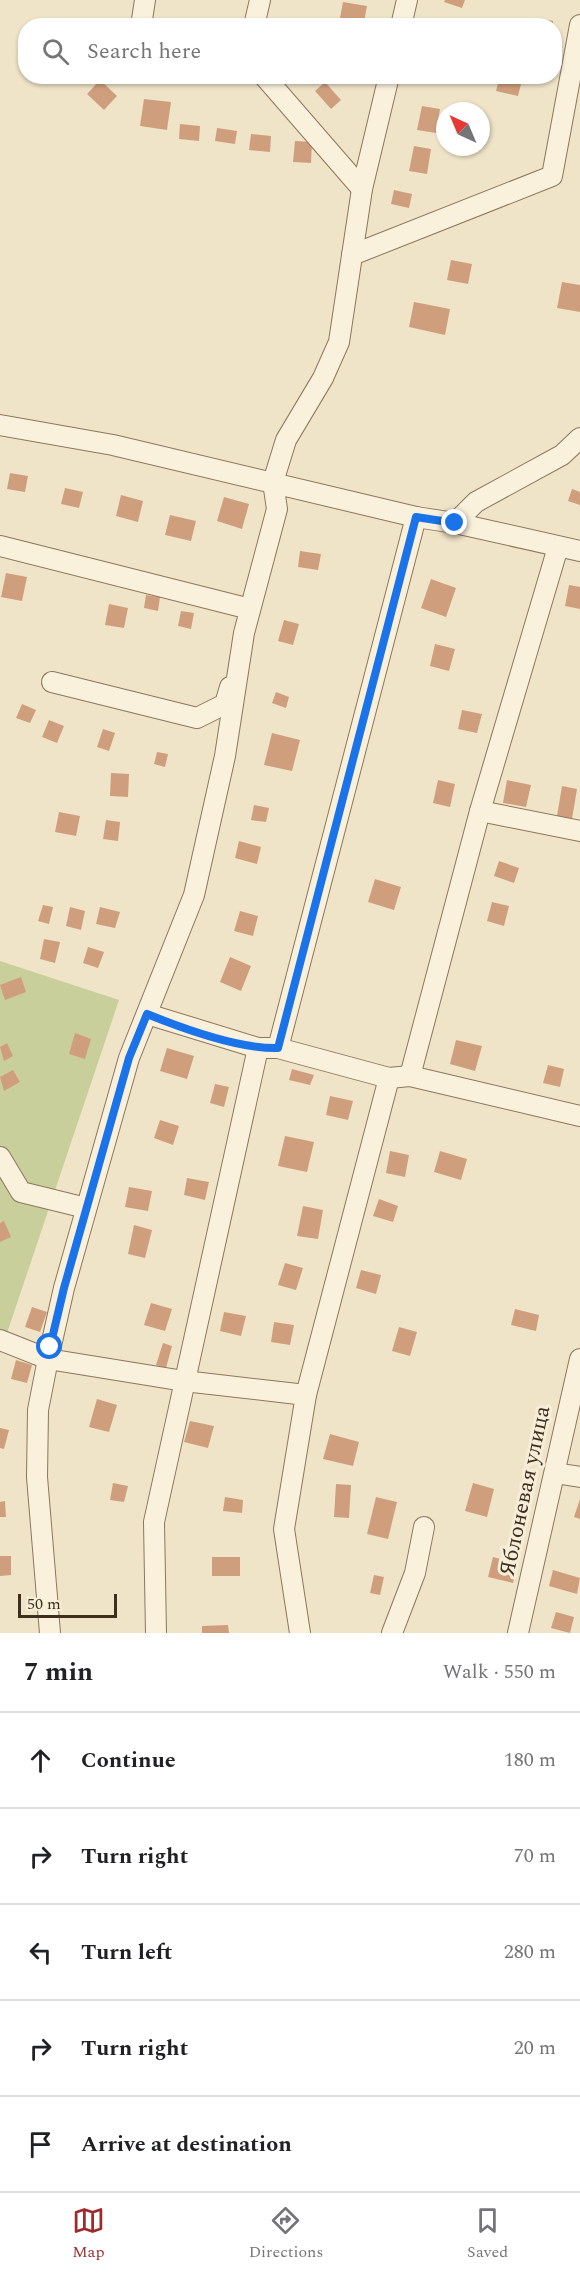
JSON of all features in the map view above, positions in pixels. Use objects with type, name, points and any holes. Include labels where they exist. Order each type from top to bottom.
[{"type":"street","points":[[142,18],[145,0]]},
{"type":"street","points":[[256,18],[260,0]]},
{"type":"street","points":[[403,18],[407,0]]},
{"type":"street","points":[[352,255],[552,176],[580,25]]},
{"type":"street","points":[[266,84],[362,189]]},
{"type":"street","points":[[52,682],[197,718],[225,704],[277,509],[273,482],[286,440],[323,378],[339,342],[362,189],[387,84]]},
{"type":"street","points":[[0,425],[112,445],[416,517],[455,523],[580,551]]},
{"type":"street","points":[[455,523],[476,502],[562,455],[580,438]]},
{"type":"street","points":[[278,1048],[416,517]]},
{"type":"street","points":[[0,546],[250,609]]},
{"type":"street","points":[[410,1076],[480,811],[558,547]]},
{"type":"street","points":[[50,1633],[37,1477],[38,1410],[48,1359],[86,1208],[129,1058],[194,895],[225,756],[244,633]]},
{"type":"street","points":[[480,811],[580,831]]},
{"type":"street","points":[[147,1014],[258,1048],[278,1048],[389,1078],[410,1076],[580,1116]]},
{"type":"street","points":[[156,1633],[154,1522],[258,1048]]},
{"type":"street","points":[[300,1633],[285,1529],[306,1395],[389,1078]]},
{"type":"street","points":[[0,1157],[21,1192],[86,1208]]},
{"type":"street","points":[[0,1340],[48,1359],[184,1381],[306,1395]]},
{"type":"street","name":"Яблоневая улица","points":[[518,1633],[555,1473],[562,1429],[580,1359]]},
{"type":"street","points":[[555,1473],[580,1477]]},
{"type":"street","points":[[392,1633],[415,1573],[424,1527]]},
{"type":"green space","points":[[0,961],[119,1000],[0,1354]]},
{"type":"building","points":[[445,0],[465,0],[462,8],[444,2]]},
{"type":"building","points":[[343,2],[367,6],[365,18],[340,18]]},
{"type":"building","points":[[96,84],[104,84],[117,96],[104,110],[87,94]]},
{"type":"building","points":[[323,84],[327,84],[341,100],[331,109],[315,91]]},
{"type":"building","points":[[498,84],[521,84],[518,96],[496,91]]},
{"type":"building","points":[[144,99],[171,102],[167,130],[140,126]]},
{"type":"building","points":[[422,106],[436,108],[436,133],[417,130]]},
{"type":"building","points":[[180,124],[200,126],[199,141],[179,139]]},
{"type":"building","points":[[217,128],[237,131],[235,144],[215,141]]},
{"type":"building","points":[[251,134],[271,136],[270,152],[249,150]]},
{"type":"building","points":[[295,141],[312,142],[311,163],[293,162]]},
{"type":"building","points":[[414,146],[431,149],[427,174],[409,171]]},
{"type":"building","points":[[394,190],[412,194],[409,208],[391,204]]},
{"type":"building","points":[[451,260],[472,264],[468,284],[447,280]]},
{"type":"building","points":[[562,282],[580,285],[580,312],[557,308]]},
{"type":"building","points":[[414,302],[450,309],[445,335],[409,327]]},
{"type":"building","points":[[10,473],[28,476],[25,492],[7,489]]},
{"type":"building","points":[[65,488],[83,492],[79,508],[61,504]]},
{"type":"building","points":[[572,489],[580,492],[580,505],[568,501]]},
{"type":"building","points":[[121,495],[143,501],[138,522],[116,516]]},
{"type":"building","points":[[224,497],[249,504],[242,529],[217,521]]},
{"type":"building","points":[[170,515],[196,521],[191,541],[165,535]]},
{"type":"building","points":[[300,551],[321,554],[318,570],[298,567]]},
{"type":"building","points":[[6,573],[27,577],[22,601],[1,597]]},
{"type":"building","points":[[431,579],[456,588],[446,617],[421,608]]},
{"type":"building","points":[[569,585],[580,587],[580,609],[565,606]]},
{"type":"building","points":[[146,595],[160,597],[158,611],[144,608]]},
{"type":"building","points":[[109,604],[128,608],[124,628],[105,625]]},
{"type":"building","points":[[181,611],[194,613],[191,629],[178,626]]},
{"type":"building","points":[[284,620],[299,624],[293,645],[278,641]]},
{"type":"building","points":[[435,644],[455,649],[449,671],[430,666]]},
{"type":"building","points":[[276,692],[289,697],[286,708],[272,703]]},
{"type":"building","points":[[22,704],[36,710],[30,723],[16,718]]},
{"type":"building","points":[[462,710],[482,714],[477,733],[458,729]]},
{"type":"building","points":[[49,720],[64,726],[57,743],[42,737]]},
{"type":"building","points":[[103,729],[115,733],[109,751],[97,747]]},
{"type":"building","points":[[272,733],[300,740],[292,771],[264,765]]},
{"type":"building","points":[[157,752],[168,754],[165,767],[154,764]]},
{"type":"building","points":[[111,773],[129,774],[128,797],[110,796]]},
{"type":"building","points":[[438,780],[455,784],[450,807],[433,803]]},
{"type":"building","points":[[507,780],[531,785],[526,807],[503,803]]},
{"type":"building","points":[[562,786],[577,789],[572,819],[557,816]]},
{"type":"building","points":[[254,805],[269,808],[266,822],[251,820]]},
{"type":"building","points":[[59,812],[80,816],[76,836],[55,832]]},
{"type":"building","points":[[106,820],[120,822],[118,841],[103,839]]},
{"type":"building","points":[[239,841],[261,847],[257,864],[235,858]]},
{"type":"building","points":[[499,861],[519,868],[514,883],[494,876]]},
{"type":"building","points":[[375,879],[401,887],[394,910],[368,902]]},
{"type":"building","points":[[492,902],[509,906],[504,926],[487,921]]},
{"type":"building","points":[[43,905],[53,907],[49,924],[38,921]]},
{"type":"building","points":[[70,907],[85,911],[81,930],[66,926]]},
{"type":"building","points":[[100,907],[120,912],[115,928],[96,924]]},
{"type":"building","points":[[240,911],[258,916],[253,936],[234,931]]},
{"type":"building","points":[[44,939],[60,942],[55,963],[40,959]]},
{"type":"building","points":[[88,947],[104,952],[98,968],[83,963]]},
{"type":"building","points":[[230,957],[251,966],[241,991],[220,982]]},
{"type":"building","points":[[21,977],[26,992],[5,1000],[0,985]]},
{"type":"building","points":[[75,1033],[91,1039],[85,1059],[69,1054]]},
{"type":"building","points":[[456,1040],[482,1046],[475,1071],[450,1064]]},
{"type":"building","points":[[7,1043],[13,1056],[4,1061],[0,1047]]},
{"type":"building","points":[[167,1048],[194,1056],[187,1079],[160,1071]]},
{"type":"building","points":[[548,1065],[564,1069],[560,1087],[543,1083]]},
{"type":"building","points":[[292,1069],[314,1075],[310,1085],[289,1080]]},
{"type":"building","points":[[13,1070],[20,1082],[4,1091],[0,1077]]},
{"type":"building","points":[[215,1084],[229,1087],[224,1107],[210,1103]]},
{"type":"building","points":[[330,1096],[353,1101],[348,1120],[326,1115]]},
{"type":"building","points":[[160,1120],[179,1126],[173,1145],[154,1138]]},
{"type":"building","points":[[285,1136],[314,1142],[307,1172],[278,1166]]},
{"type":"building","points":[[390,1151],[409,1155],[405,1177],[386,1173]]},
{"type":"building","points":[[440,1151],[467,1159],[461,1180],[434,1172]]},
{"type":"building","points":[[187,1178],[209,1182],[205,1200],[184,1195]]},
{"type":"building","points":[[129,1187],[152,1191],[148,1211],[125,1207]]},
{"type":"building","points":[[379,1199],[398,1206],[393,1222],[373,1216]]},
{"type":"building","points":[[303,1206],[323,1210],[318,1239],[297,1236]]},
{"type":"building","points":[[4,1221],[11,1237],[0,1242],[0,1223]]},
{"type":"building","points":[[134,1225],[152,1230],[145,1258],[128,1254]]},
{"type":"building","points":[[285,1263],[303,1268],[296,1290],[278,1285]]},
{"type":"building","points":[[361,1270],[381,1275],[376,1294],[356,1288]]},
{"type":"building","points":[[151,1303],[172,1309],[165,1331],[144,1325]]},
{"type":"building","points":[[32,1307],[47,1312],[40,1332],[25,1327]]},
{"type":"building","points":[[515,1309],[539,1315],[536,1331],[511,1325]]},
{"type":"building","points":[[224,1312],[246,1316],[241,1336],[220,1331]]},
{"type":"building","points":[[274,1322],[294,1325],[290,1345],[271,1342]]},
{"type":"building","points":[[399,1327],[417,1332],[410,1356],[392,1351]]},
{"type":"building","points":[[163,1343],[172,1346],[166,1368],[156,1365]]},
{"type":"building","points":[[16,1360],[32,1365],[27,1383],[11,1379]]},
{"type":"building","points":[[97,1399],[117,1405],[109,1432],[89,1427]]},
{"type":"building","points":[[190,1421],[214,1426],[208,1448],[184,1442]]},
{"type":"building","points":[[0,1428],[9,1430],[4,1449],[0,1448]]},
{"type":"building","points":[[330,1434],[359,1442],[353,1466],[323,1459]]},
{"type":"building","points":[[113,1483],[128,1486],[124,1502],[110,1500]]},
{"type":"building","points":[[473,1483],[494,1489],[487,1517],[465,1511]]},
{"type":"building","points":[[336,1484],[351,1485],[349,1518],[334,1517]]},
{"type":"building","points":[[225,1497],[243,1500],[242,1513],[223,1511]]},
{"type":"building","points":[[376,1497],[397,1502],[388,1539],[367,1534]]},
{"type":"building","points":[[580,1499],[580,1519],[574,1517]]},
{"type":"building","points":[[5,1501],[6,1517],[0,1517],[0,1502]]},
{"type":"building","points":[[0,1556],[11,1556],[11,1575],[0,1576]]},
{"type":"building","points":[[212,1557],[240,1557],[240,1576],[212,1576]]},
{"type":"building","points":[[493,1557],[518,1564],[513,1583],[488,1577]]},
{"type":"building","points":[[553,1570],[580,1578],[577,1594],[549,1586]]},
{"type":"building","points":[[374,1575],[384,1577],[380,1595],[370,1593]]},
{"type":"building","points":[[556,1612],[574,1617],[570,1633],[551,1628]]},
{"type":"building","points":[[228,1625],[229,1633],[202,1633],[202,1626]]},
{"type":"route","points":[[50,1347],[64,1288],[129,1058],[147,1014],[258,1048],[278,1048],[416,517],[455,523]]}]
